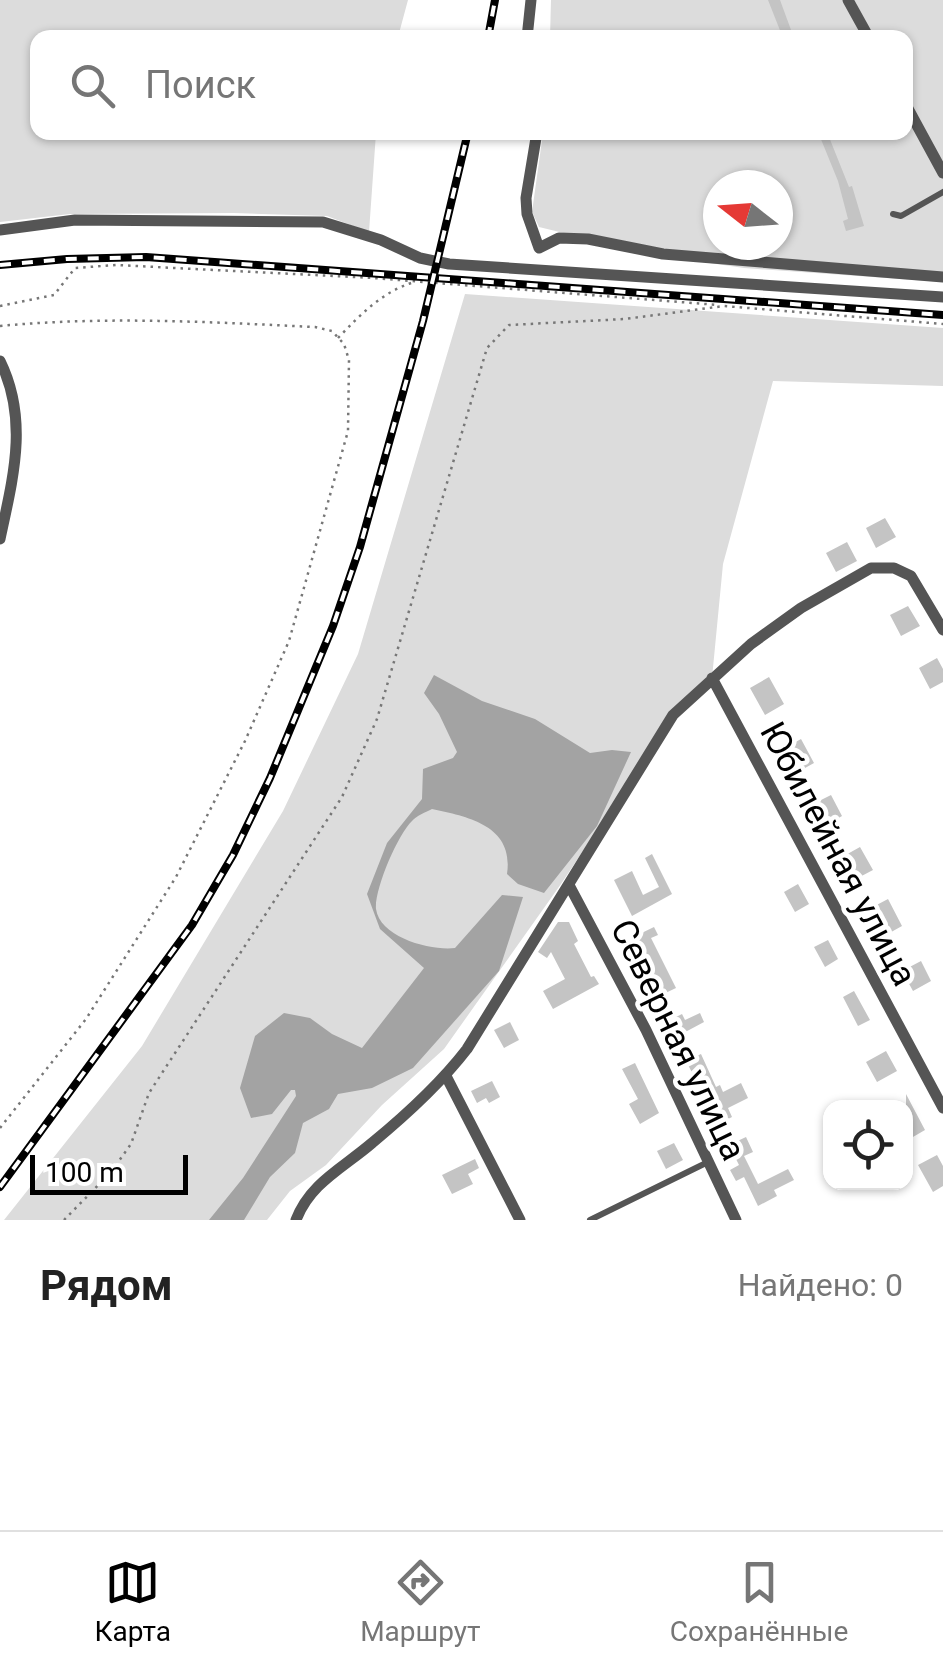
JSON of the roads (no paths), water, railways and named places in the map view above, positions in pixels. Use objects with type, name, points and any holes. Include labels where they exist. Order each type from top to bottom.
[{"type":"street","points":[[528,30],[531,0]]},
{"type":"street","points":[[848,0],[865,30]]},
{"type":"street","points":[[913,117],[943,173]]},
{"type":"street","points":[[532,268],[539,248],[527,214],[526,198],[536,140]]},
{"type":"street","points":[[0,230],[75,220],[323,222],[381,240],[420,258],[449,264],[943,297]]},
{"type":"street","points":[[539,248],[558,238],[588,239],[663,254],[943,277]]},
{"type":"street","points":[[0,361],[14,398],[19,432],[0,539]]},
{"type":"street","points":[[296,1220],[312,1190],[372,1144],[446,1076],[467,1049],[673,714],[712,678],[801,608],[872,568],[894,568],[912,576],[943,630]]},
{"type":"street","name":"Юбилейная улица","points":[[712,678],[943,1108]]},
{"type":"street","name":"Северная улица","points":[[569,885],[646,1030],[736,1220]]},
{"type":"street","points":[[446,1076],[520,1220]]},
{"type":"lane","points":[[893,214],[901,216],[943,192]]},
{"type":"lane","points":[[590,1220],[708,1162]]},
{"type":"railway","points":[[489,30],[495,0]]},
{"type":"railway","points":[[0,1187],[192,925],[233,855],[270,778],[333,626],[360,547],[423,321],[466,140]]},
{"type":"railway","points":[[0,265],[146,257],[943,315]]}]
